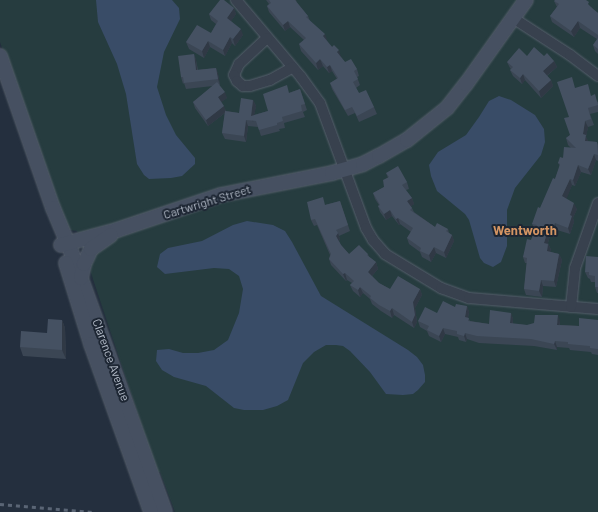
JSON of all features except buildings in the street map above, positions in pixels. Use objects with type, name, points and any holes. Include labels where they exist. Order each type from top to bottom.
[{"type":"street","points":[[236,0],[293,67],[320,103],[373,240],[385,254],[441,288],[469,298],[598,309]]},
{"type":"street","name":"Cartwright Street","points":[[66,248],[221,195],[345,169],[379,156],[407,140],[447,108],[526,0]]},
{"type":"street","points":[[513,18],[570,55],[598,76]]},
{"type":"street","points":[[267,38],[239,64],[234,75],[237,81],[243,86],[250,86],[270,80],[293,67]]},
{"type":"street","name":"Clarence Avenue","points":[[0,56],[66,248],[91,344],[158,510]]},
{"type":"street","points":[[571,307],[575,268],[598,203]]},
{"type":"street","points":[[81,278],[84,264],[91,249],[122,229]]},
{"type":"street","name":"Clarence Avenue","points":[[66,248],[81,278],[158,510]]},
{"type":"green space","points":[[0,0],[598,0],[598,512],[175,512],[160,472],[157,472],[77,231],[69,230],[57,207],[0,42]]},
{"type":"water","points":[[96,0],[172,0],[179,8],[180,19],[164,52],[157,87],[166,115],[176,135],[195,158],[195,164],[182,176],[149,179],[144,175],[137,164],[126,94],[117,64],[98,22]]},
{"type":"water","points":[[499,96],[511,100],[535,115],[544,129],[545,142],[541,155],[515,188],[507,210],[507,246],[501,262],[493,267],[484,263],[480,258],[469,220],[465,214],[437,191],[431,176],[429,165],[438,152],[466,135],[489,101]]},
{"type":"water","points":[[247,221],[273,225],[285,231],[321,296],[417,357],[423,365],[425,375],[425,382],[418,390],[413,394],[386,394],[370,372],[350,351],[343,346],[336,345],[326,345],[314,352],[303,363],[288,400],[277,406],[263,410],[244,410],[234,408],[206,386],[174,377],[162,370],[156,361],[157,350],[169,349],[183,353],[198,353],[214,350],[228,340],[239,313],[243,289],[239,276],[229,269],[214,268],[165,274],[157,267],[160,254],[168,248],[202,241],[233,225]]},
{"type":"railway","points":[[0,504],[93,512]]},
{"type":"district","name":"Wentworth","points":[[525,230]]}]
